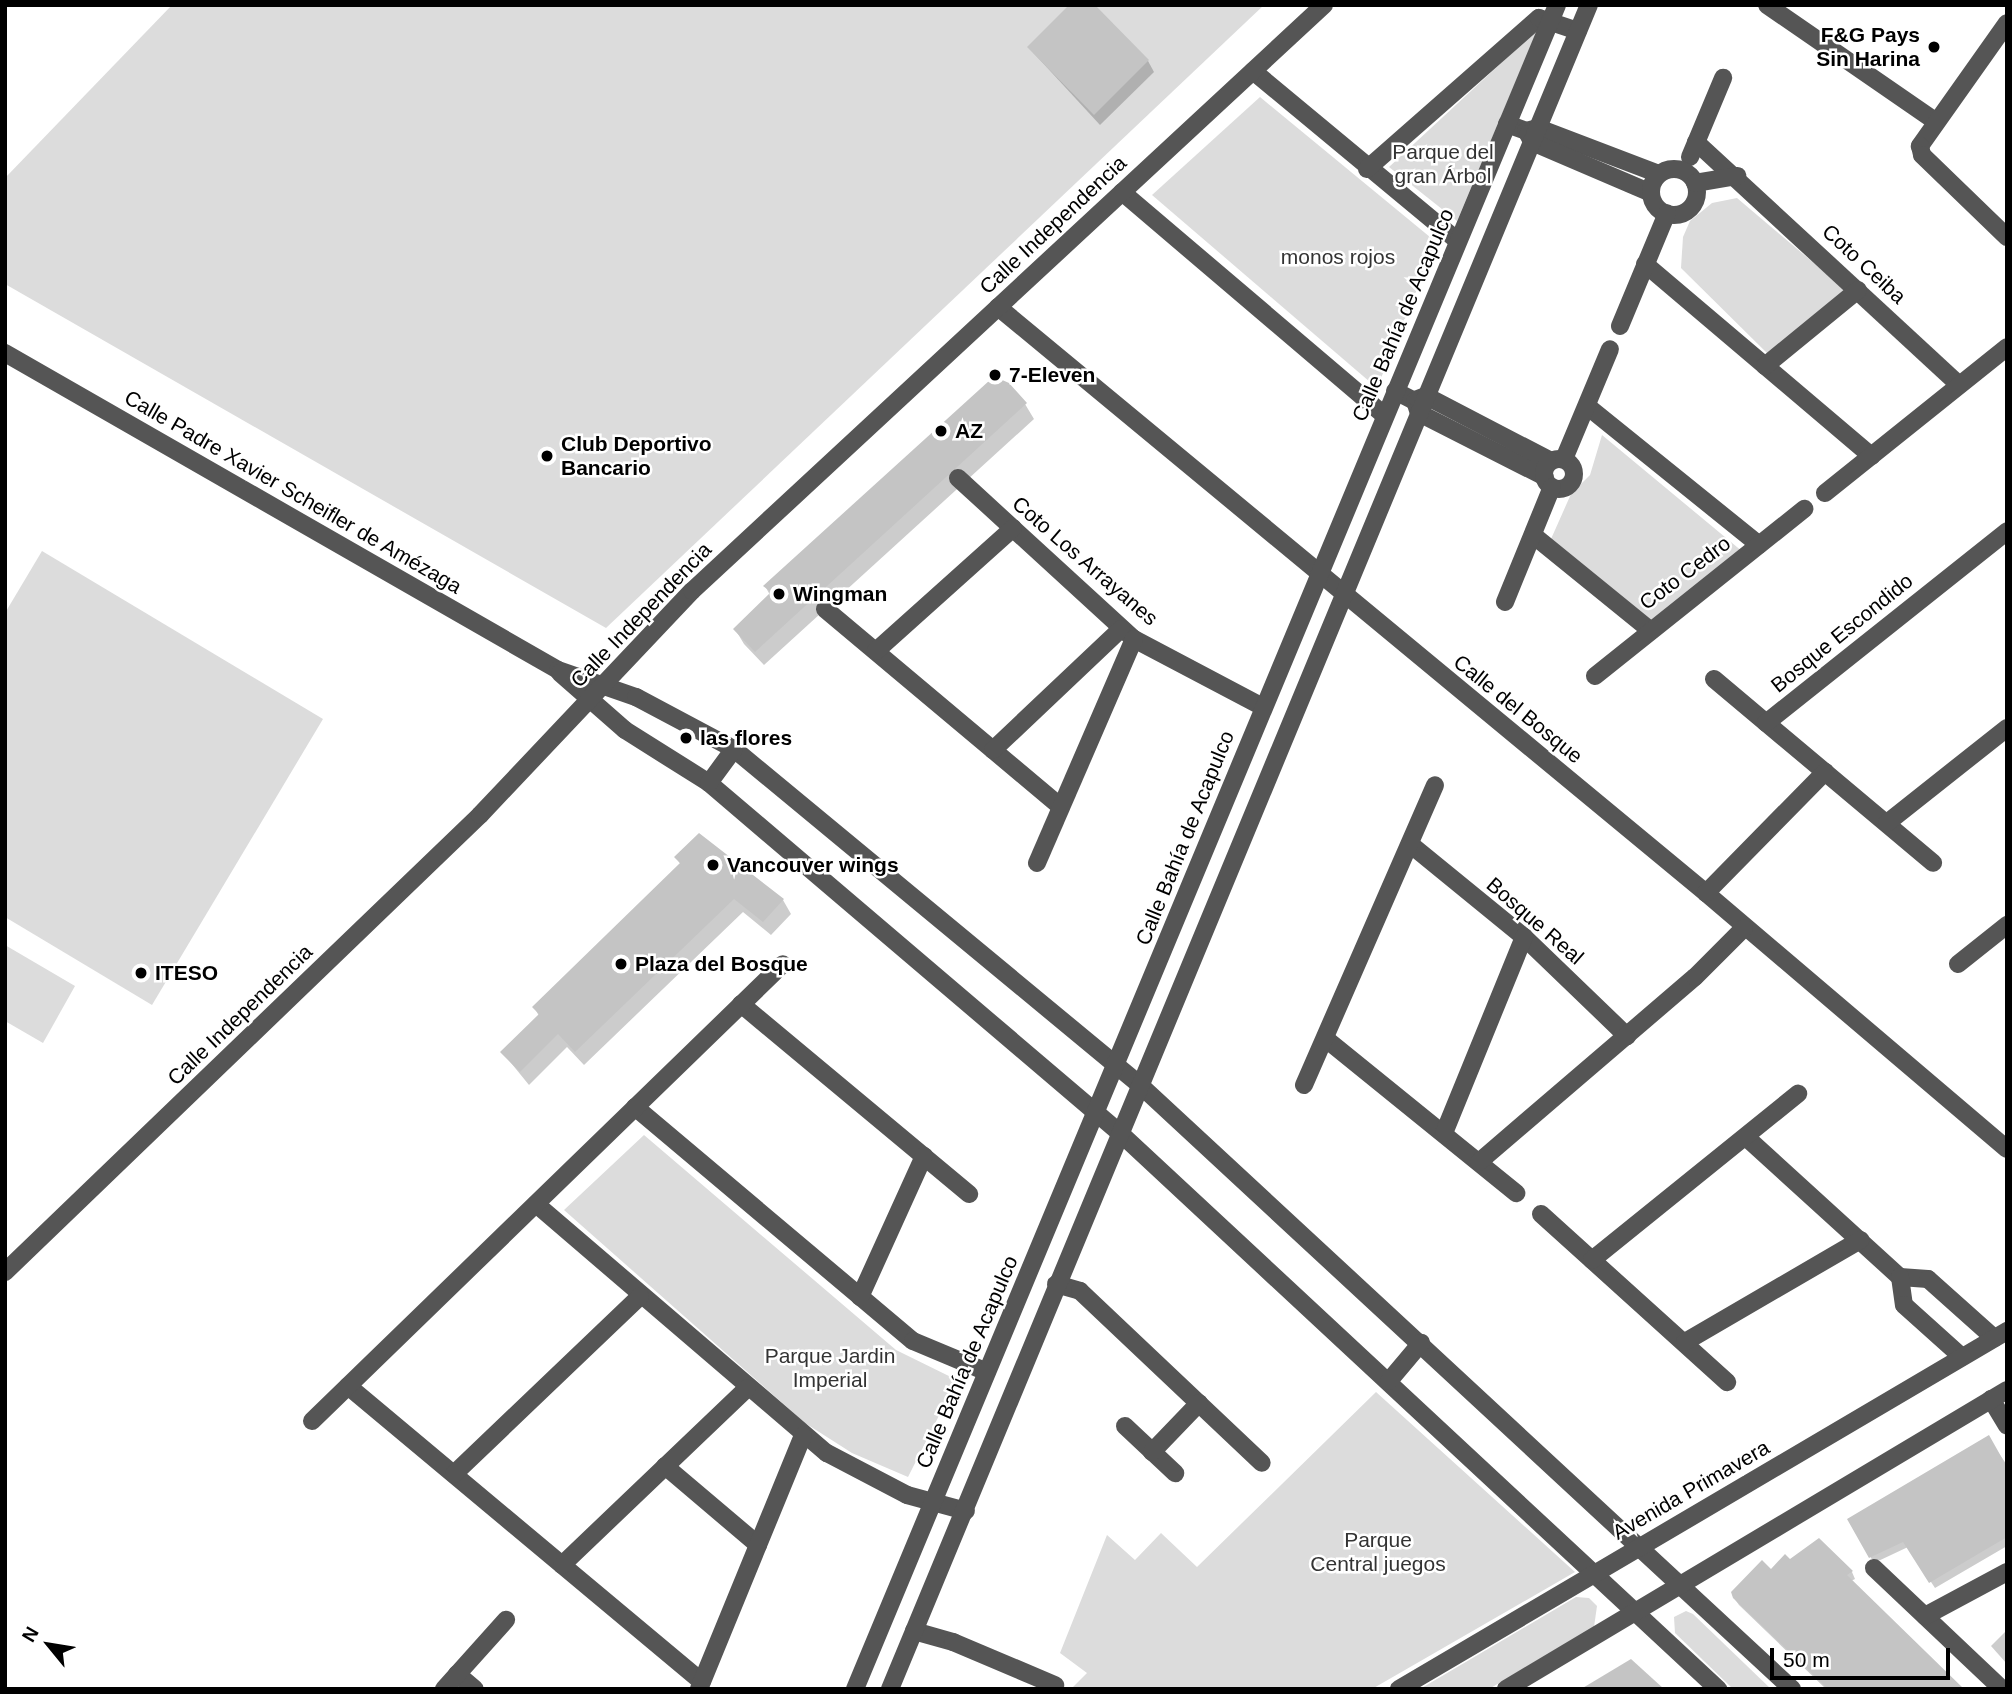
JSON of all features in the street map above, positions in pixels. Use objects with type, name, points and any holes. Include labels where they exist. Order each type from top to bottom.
[{"type":"street","name":"Calle Independencia","points":[[5,1272],[470,825],[607,685],[692,591],[1324,5]]},
{"type":"street","points":[[890,1689],[966,1511],[1056,1284],[1345,597],[1420,403],[1589,5]]},
{"type":"street","points":[[1767,5],[1935,121]]},
{"type":"street","points":[[1367,169],[1539,18],[1554,12],[1578,31]]},
{"type":"street","name":"Calle Bahía de Acapulco","points":[[855,1689],[1554,12]]},
{"type":"street","points":[[2007,23],[1935,121],[1920,146],[1922,155],[2007,237]]},
{"type":"street","points":[[1253,71],[1367,169],[1458,241]]},
{"type":"street","name":"Coto Ceiba","points":[[1723,78],[1693,150],[1737,176],[1959,385]]},
{"type":"street","points":[[1507,124],[1660,174],[1681,170],[1695,183]]},
{"type":"street","points":[[1532,134],[1651,193],[1657,207],[1667,214],[1681,214],[1691,207],[1695,183]]},
{"type":"street","points":[[1651,193],[1660,174]]},
{"type":"street","points":[[1695,183],[1737,176]]},
{"type":"street","points":[[1122,192],[1385,416]]},
{"type":"street","points":[[1620,326],[1667,214]]},
{"type":"street","points":[[1645,264],[1871,456]]},
{"type":"street","points":[[1765,366],[1858,290]]},
{"type":"street","name":"Calle del Bosque","points":[[998,307],[1318,575],[1706,893],[2007,1149]]},
{"type":"street","points":[[1825,493],[2007,347]]},
{"type":"street","points":[[1505,602],[1533,535],[1553,471],[1587,406],[1610,349]]},
{"type":"street","name":"Calle Padre Xavier Scheifler de Amézaga","points":[[5,352],[558,670],[607,685],[734,749],[1140,1085],[1642,1546],[1792,1689]]},
{"type":"street","points":[[1395,391],[1553,471]]},
{"type":"street","name":"Coto Cedro","points":[[1533,535],[1651,631],[1759,545],[1587,406]]},
{"type":"street","name":"Coto Los Arrayanes","points":[[958,478],[1128,634],[1263,707]]},
{"type":"street","points":[[1759,545],[1804,509]]},
{"type":"street","points":[[876,652],[1013,528]]},
{"type":"street","name":"Bosque Escondido","points":[[1933,863],[1766,723],[2007,531]]},
{"type":"street","points":[[825,609],[1060,806]]},
{"type":"street","points":[[1595,676],[1651,631]]},
{"type":"street","points":[[993,750],[1128,634]]},
{"type":"street","points":[[1037,863],[1128,634]]},
{"type":"street","name":"Calle Padre Xavier Scheifler de Amézaga","points":[[558,670],[625,730],[709,783],[1120,1133],[1638,1611],[1718,1689]]},
{"type":"street","points":[[1714,679],[1766,723]]},
{"type":"street","points":[[1887,823],[2007,728]]},
{"type":"street","points":[[709,783],[734,749]]},
{"type":"street","points":[[1706,893],[1825,772]]},
{"type":"street","points":[[1304,1085],[1435,785]]},
{"type":"street","name":"Bosque Real","points":[[1410,844],[1524,937],[1627,1036]]},
{"type":"street","points":[[1958,964],[2006,926]]},
{"type":"street","points":[[1479,1161],[1627,1036],[1744,928]]},
{"type":"street","points":[[1444,1133],[1524,937]]},
{"type":"street","points":[[312,1422],[783,964]]},
{"type":"street","points":[[741,1004],[969,1194]]},
{"type":"street","points":[[1326,1039],[1479,1161],[1516,1194]]},
{"type":"street","points":[[1592,1260],[1747,1138],[1798,1094]]},
{"type":"street","points":[[635,1107],[860,1297],[930,1351],[987,1372]]},
{"type":"street","points":[[1747,1138],[1900,1276],[1928,1279],[2001,1334]]},
{"type":"street","points":[[860,1297],[923,1156]]},
{"type":"street","points":[[536,1204],[803,1435],[861,1474],[933,1504],[966,1511]]},
{"type":"street","points":[[1541,1214],[1727,1382]]},
{"type":"street","points":[[1685,1342],[1860,1240]]},
{"type":"street","points":[[1900,1276],[1904,1305],[1962,1357]]},
{"type":"street","points":[[1056,1284],[1080,1291],[1262,1463]]},
{"type":"street","points":[[454,1474],[640,1296]]},
{"type":"street","name":"Avenida Primavera","points":[[1399,1689],[2001,1334]]},
{"type":"street","points":[[1389,1381],[1421,1343]]},
{"type":"street","points":[[348,1386],[562,1565],[701,1686],[803,1435]]},
{"type":"street","points":[[562,1565],[747,1388]]},
{"type":"street","points":[[1506,1689],[1999,1395],[2007,1426]]},
{"type":"street","points":[[1152,1452],[1199,1403]]},
{"type":"street","points":[[1125,1426],[1175,1473]]},
{"type":"street","points":[[665,1466],[758,1545]]},
{"type":"street","points":[[1874,1568],[2002,1689]]},
{"type":"street","points":[[1926,1616],[2007,1572]]},
{"type":"street","points":[[444,1689],[506,1620]]},
{"type":"street","points":[[914,1631],[953,1642],[1055,1685]]},
{"type":"street","points":[[457,1674],[475,1689]]},
{"type":"green space","name":"Club Deportivo Bancario","points":[[172,5],[1264,5],[606,628],[5,284],[5,178]]},
{"type":"green space","name":"Parque del gran Árbol","points":[[1538,29],[1457,221],[1389,167]]},
{"type":"green space","name":"monos rojos","points":[[1260,97],[1436,242],[1377,388],[1152,195]]},
{"type":"green space","points":[[1737,198],[1848,292],[1772,358],[1681,268],[1683,237],[1690,221],[1712,203]]},
{"type":"green space","points":[[1602,435],[1743,552],[1657,628],[1551,539],[1571,494],[1590,475]]},
{"type":"green space","points":[[42,551],[323,719],[152,1005],[5,917],[5,613]]},
{"type":"green space","points":[[5,945],[75,986],[43,1043],[5,1021]]},
{"type":"green space","name":"Parque Jardin Imperial","points":[[644,1135],[896,1350],[957,1380],[908,1477],[852,1453],[805,1423],[564,1210]]},
{"type":"green space","name":"Parque Central juegos","points":[[1376,1392],[1575,1572],[1372,1689],[1071,1689],[1087,1673],[1060,1653],[1107,1535],[1135,1560],[1161,1533],[1197,1567]]},
{"type":"green space","points":[[1576,1597],[1589,1598],[1597,1606],[1594,1627],[1489,1689],[1420,1689]]},
{"type":"green space","points":[[1686,1611],[1693,1614],[1771,1689],[1733,1689],[1675,1633],[1674,1617]]},
{"type":"building","points":[[1069,5],[1095,5],[1149,60],[1094,115],[1027,47]]},
{"type":"building","points":[[1000,379],[1009,383],[1027,403],[755,652],[733,629],[771,592],[763,586],[990,380]]},
{"type":"building","name":"Plaza del Bosque","points":[[699,833],[784,899],[763,922],[734,899],[575,1052],[558,1034],[520,1072],[500,1052],[539,1014],[532,1007],[680,863],[674,857]]},
{"type":"building","points":[[1989,1435],[2007,1467],[2007,1537],[1929,1583],[1903,1542],[1869,1558],[1847,1519]]},
{"type":"building","points":[[1819,1538],[1853,1571],[1847,1575],[1964,1689],[1828,1689],[1733,1598],[1731,1592],[1762,1560],[1771,1569],[1785,1554],[1790,1559]]},
{"type":"building","points":[[1631,1659],[1664,1689],[1581,1689]]},
{"type":"place","name":"F&G Pays Sin Harina","points":[[1934,47]]},
{"type":"place","name":"7-Eleven","points":[[995,375]]},
{"type":"place","name":"AZ","points":[[941,431]]},
{"type":"place","name":"Club Deportivo Bancario","points":[[547,456]]},
{"type":"place","name":"Wingman","points":[[779,594]]},
{"type":"place","name":"las flores","points":[[686,738]]},
{"type":"place","name":"Vancouver wings","points":[[713,865]]},
{"type":"place","name":"Plaza del Bosque","points":[[621,964]]},
{"type":"place","name":"ITESO","points":[[141,973]]}]
